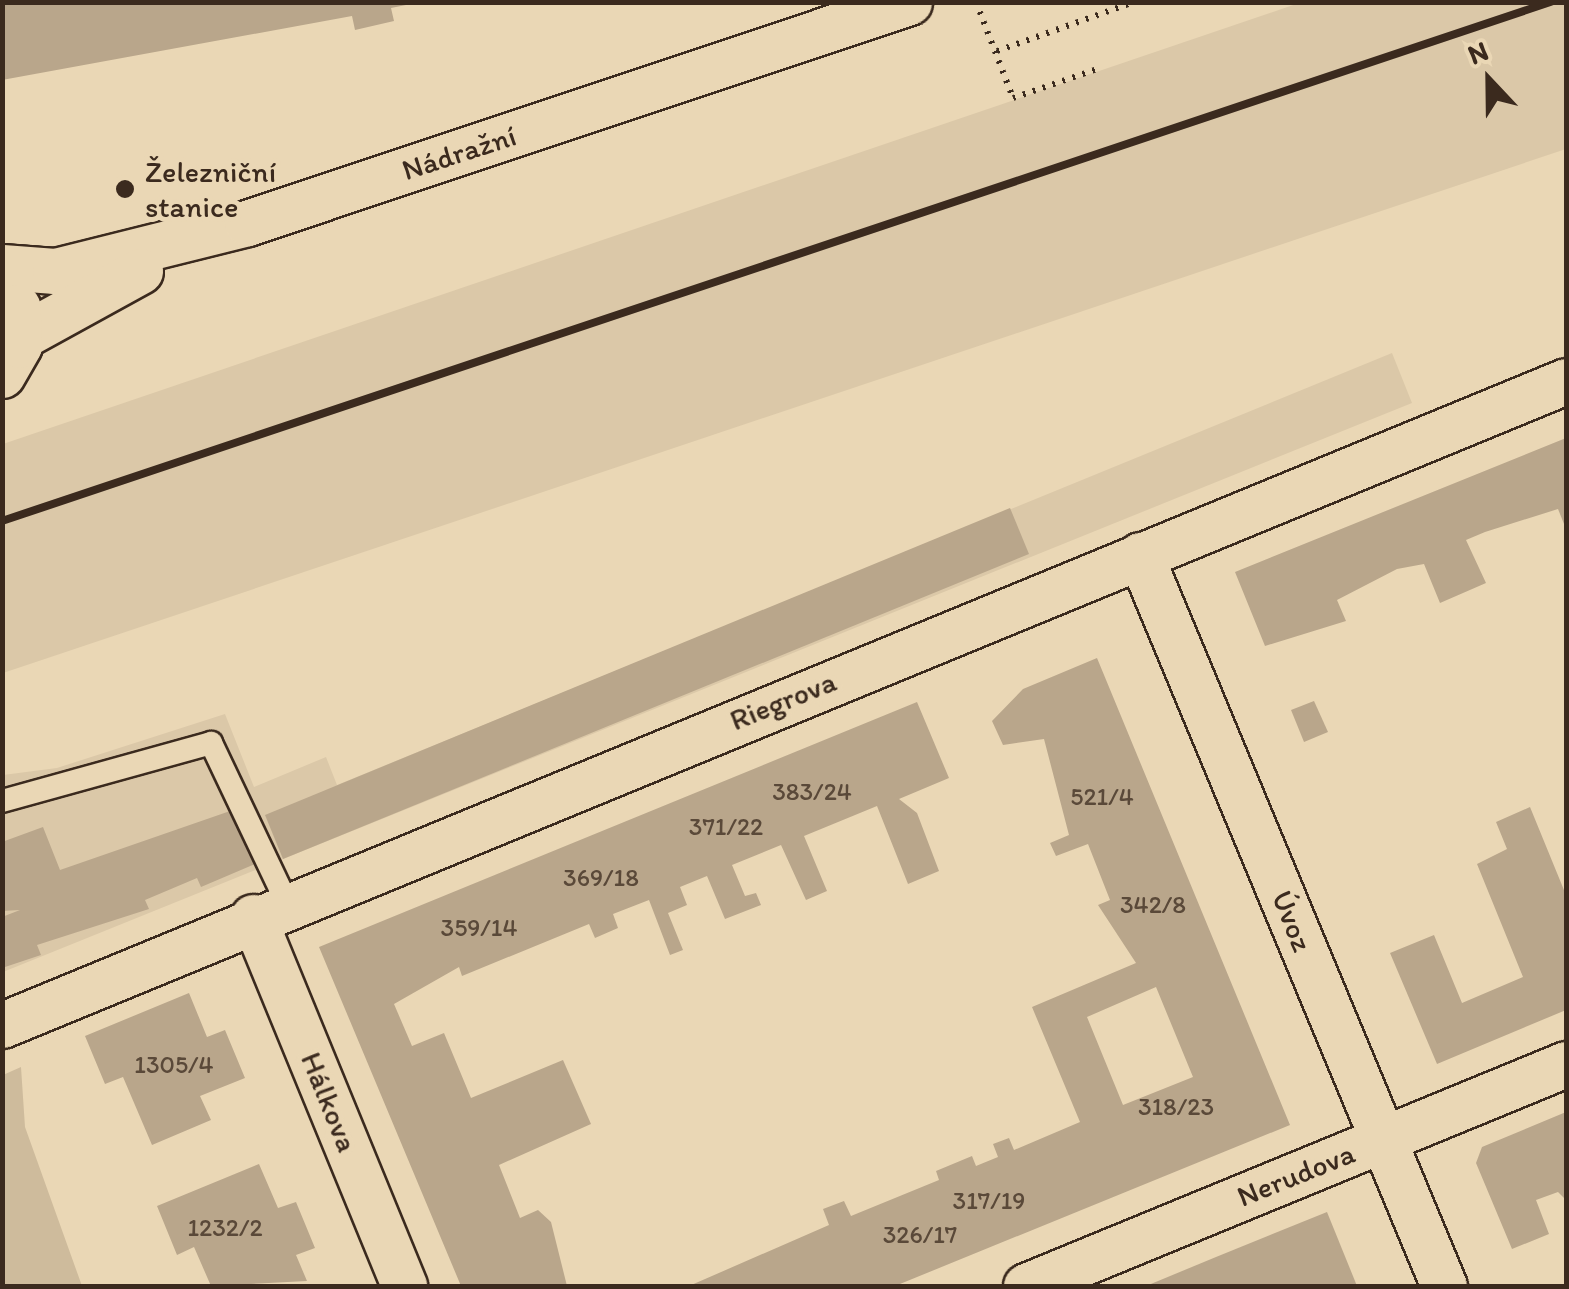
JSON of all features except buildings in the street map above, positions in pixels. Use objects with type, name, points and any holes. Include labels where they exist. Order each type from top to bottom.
[{"type":"street","name":"Nádražní","points":[[2,267],[55,271],[247,224],[909,2]]},
{"type":"street","points":[[11,356],[79,299],[247,224]]},
{"type":"street","points":[[2,279],[11,356]]},
{"type":"street","name":"Riegrova","points":[[2,1026],[270,911],[1566,382]]},
{"type":"street","name":"Úvoz","points":[[1140,554],[1444,1286]]},
{"type":"street","name":"Hálkova","points":[[270,911],[404,1286]]},
{"type":"street","name":"Nerudova","points":[[1026,1286],[1566,1064]]},
{"type":"lane","points":[[2,801],[211,742],[270,911]]},
{"type":"path","points":[[976,2],[1012,98],[1097,70]]},
{"type":"path","points":[[997,51],[1134,2]]},
{"type":"shaded area","points":[[1302,2],[1566,3],[1566,149],[3,673],[3,444]]},
{"type":"shaded area","points":[[1392,353],[1412,403],[3,972],[3,775],[57,768],[225,714],[254,787],[326,757],[337,785]]},
{"type":"shaded area","points":[[21,1067],[25,1127],[82,1286],[3,1286],[3,1075]]},
{"type":"railway","points":[[2,521],[1550,2]]},
{"type":"place","name":"Železniční stanice","points":[[125,189]]}]
